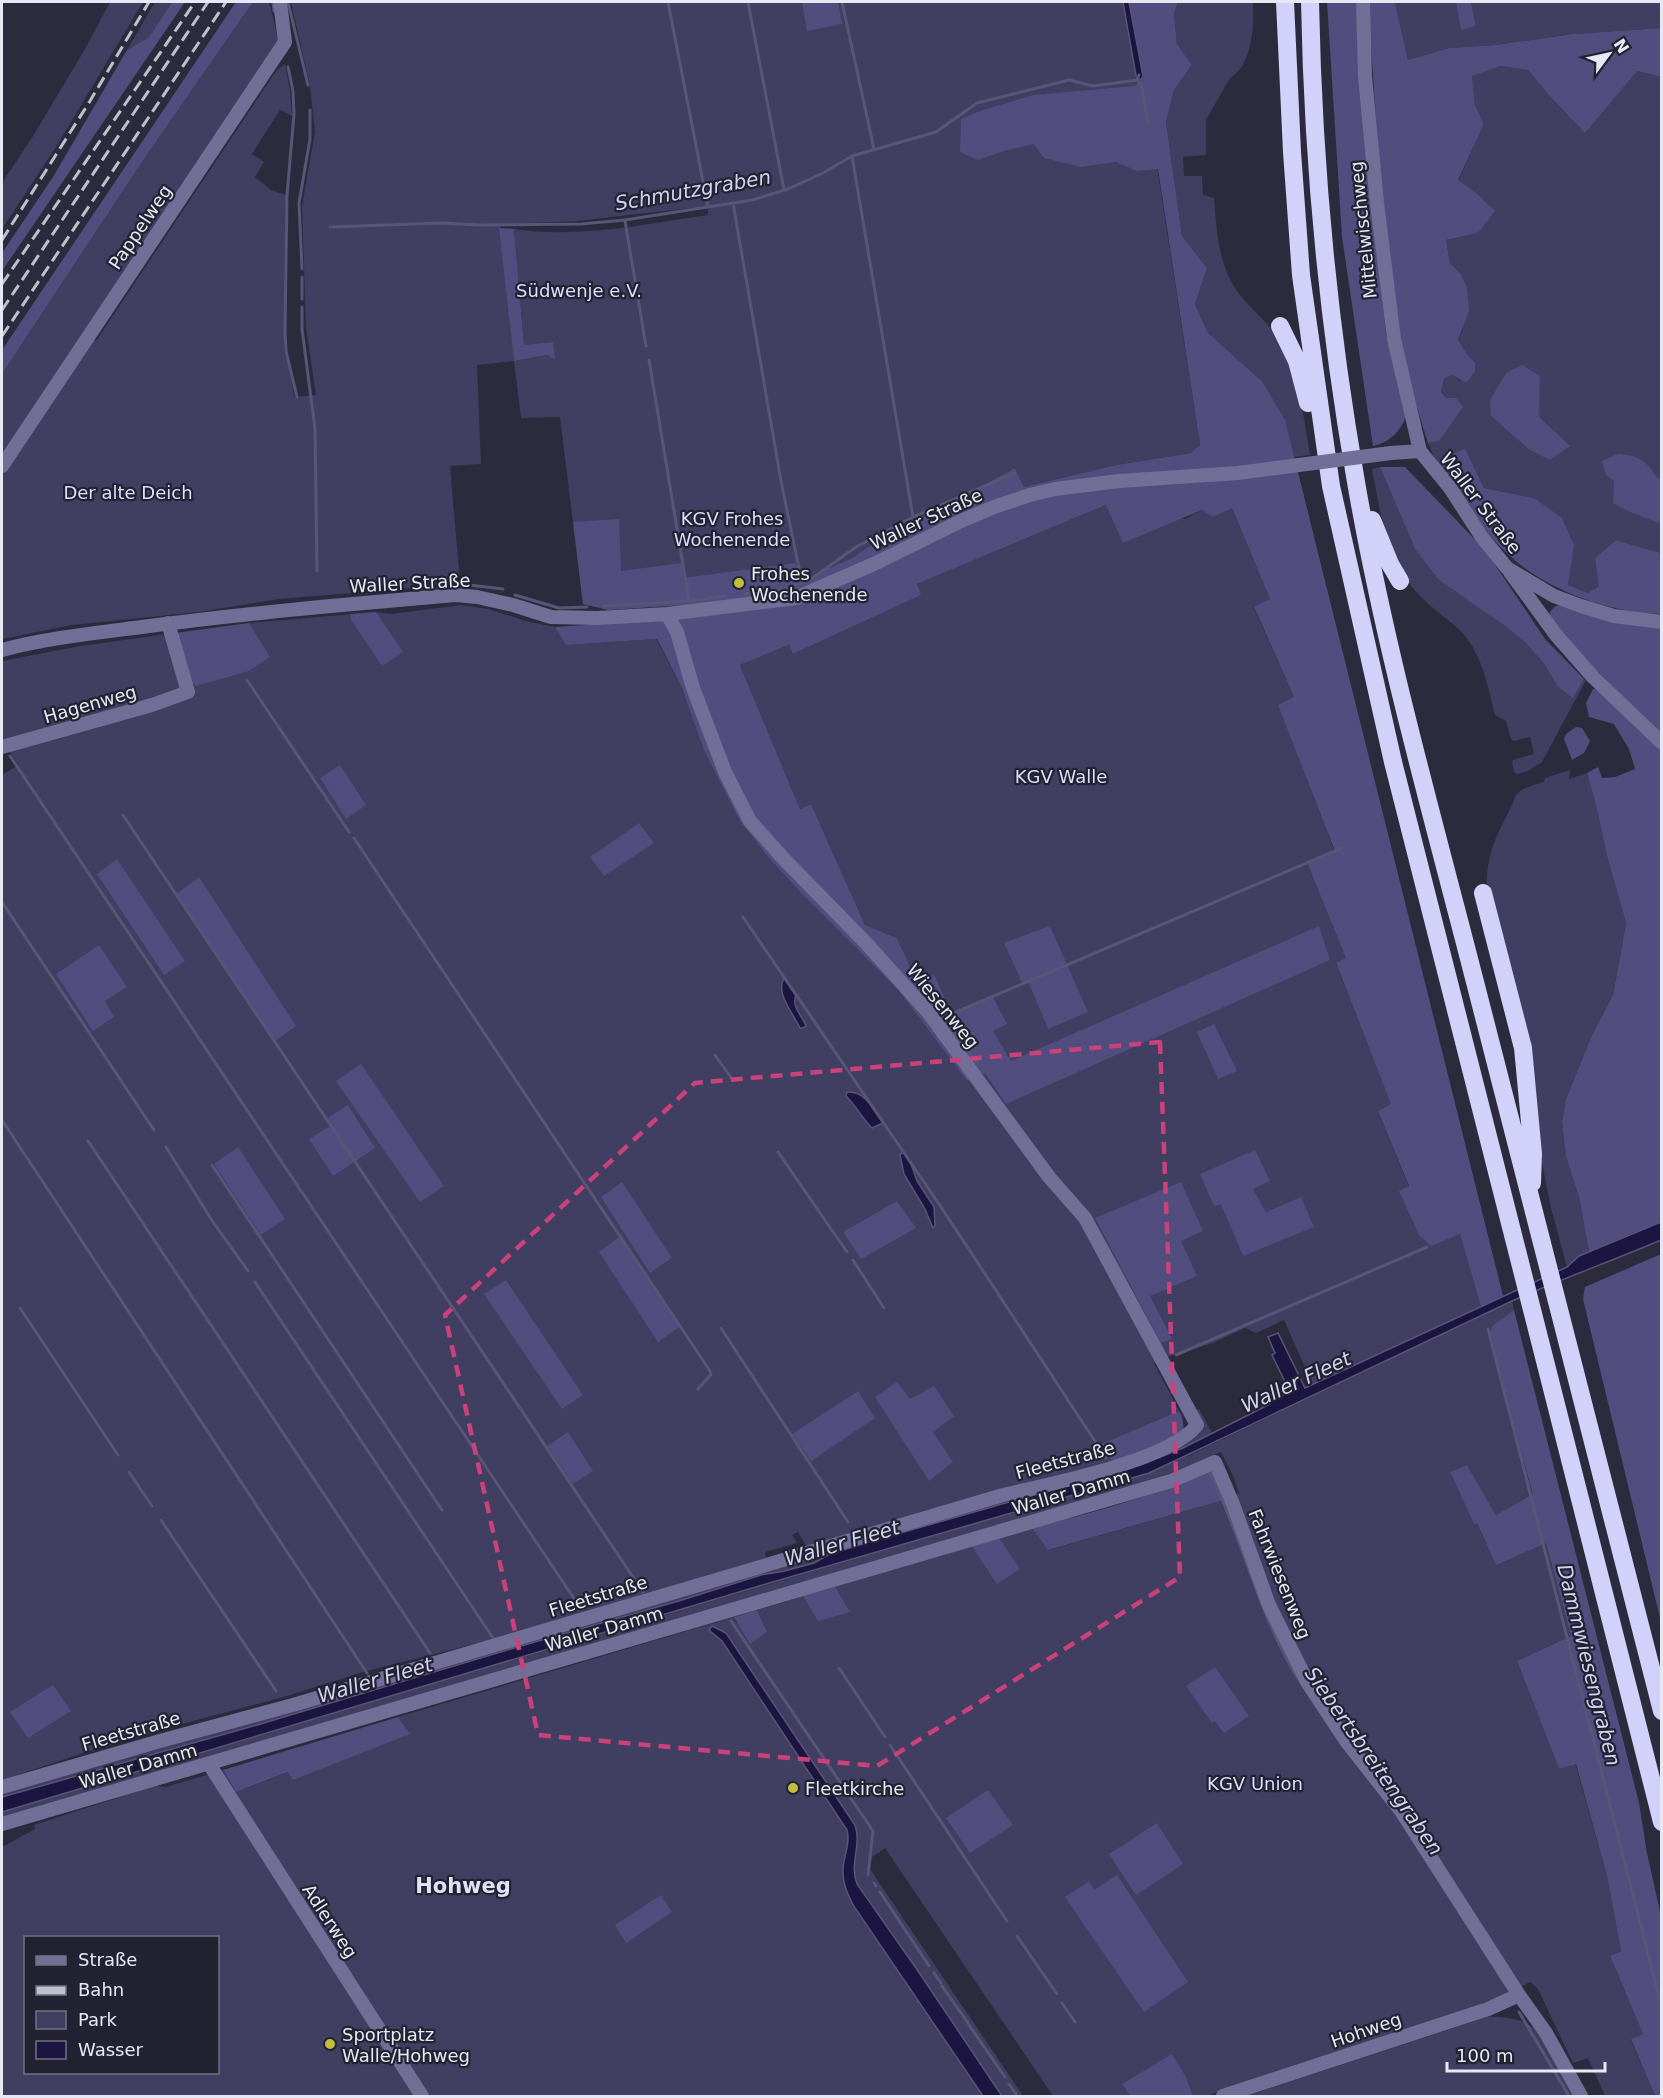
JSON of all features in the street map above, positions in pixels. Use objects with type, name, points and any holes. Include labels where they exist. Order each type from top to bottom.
[{"type":"highway","points":[[1285,2],[1301,275],[1331,486],[1393,762],[1662,1822]]},
{"type":"highway","points":[[1310,2],[1325,269],[1356,485],[1407,713],[1554,1298],[1662,1711]]},
{"type":"highway","points":[[1280,326],[1297,361],[1308,405],[1324,441]]},
{"type":"highway","points":[[1356,485],[1390,564],[1400,581]]},
{"type":"highway","points":[[1483,893],[1523,1048],[1533,1154],[1531,1203]]},
{"type":"street","name":"Pappelweg","points":[[2,466],[285,42],[280,2]]},
{"type":"street","name":"Mittelwischweg","points":[[1363,2],[1366,87],[1394,339],[1420,451]]},
{"type":"street","name":"Waller Straße","points":[[2,650],[37,642],[168,623],[456,595],[513,605],[550,617],[597,618],[667,614],[796,598],[994,507],[1055,489],[1110,482],[1238,473],[1420,451],[1450,488],[1481,536],[1507,568],[1554,596],[1614,616],[1662,621]]},
{"type":"street","points":[[1507,568],[1537,613],[1593,677],[1662,743]]},
{"type":"street","points":[[1537,613],[1554,596]]},
{"type":"street","name":"Wiesenweg","points":[[667,614],[677,632],[693,688],[725,772],[750,821],[867,943],[928,1012],[1049,1177],[1084,1218],[1197,1425]]},
{"type":"street","name":"Hagenweg","points":[[2,747],[161,702],[188,692],[168,623]]},
{"type":"street","name":"Fleetstraße","points":[[2,1787],[293,1705],[1003,1496],[1115,1467],[1187,1436],[1197,1425]]},
{"type":"street","name":"Waller Damm","points":[[2,1824],[1171,1481],[1215,1461]]},
{"type":"street","name":"Fahrwiesenweg","points":[[1215,1461],[1269,1605],[1309,1685],[1346,1741],[1401,1811],[1519,1995],[1546,2032],[1581,2097]]},
{"type":"street","name":"Adlerweg","points":[[208,1764],[422,2097]]},
{"type":"street","name":"Hohweg","points":[[1223,2097],[1488,2009],[1519,1995]]},
{"type":"highlighted area","points":[[1160,1042],[1180,1577],[877,1766],[538,1735],[445,1315],[695,1083]]},
{"type":"green space","points":[[110,2],[143,2],[56,147],[2,229],[2,183],[85,49]]},
{"type":"green space","points":[[155,2],[172,2],[149,37],[127,50]]},
{"type":"green space","points":[[253,2],[269,2],[278,39],[271,55],[84,333],[96,341],[276,71],[285,64],[292,116],[280,110],[252,154],[264,162],[255,177],[271,190],[286,195],[284,351],[291,374],[294,397],[316,395],[306,327],[302,206],[315,132],[310,86],[291,2],[1123,2],[1136,76],[1145,89],[1200,445],[1191,453],[1116,465],[1024,487],[1015,468],[868,547],[852,558],[803,579],[609,610],[583,604],[560,417],[521,418],[514,361],[477,365],[481,464],[450,466],[460,581],[412,588],[279,599],[198,612],[72,625],[2,639],[2,374],[144,159]],"holes":[[[708,206],[708,215],[611,229],[562,232],[514,229],[524,346],[553,342],[547,355],[514,361],[500,224],[577,221]]]},
{"type":"green space","points":[[1178,2],[1253,2],[1252,33],[1248,54],[1238,72],[1230,78],[1206,120],[1206,155],[1183,157],[1184,176],[1202,176],[1203,195],[1214,198],[1220,249],[1227,273],[1240,295],[1269,326],[1283,348],[1297,387],[1310,455],[1292,457],[1262,381],[1208,333],[1195,304],[1207,268],[1182,236],[1166,122],[1174,90],[1192,65],[1177,44],[1174,14]]},
{"type":"green space","points":[[1395,2],[1456,2],[1462,29],[1476,26],[1471,2],[1661,2],[1661,28],[1573,34],[1495,45],[1449,48],[1408,60]]},
{"type":"green space","points":[[1500,66],[1528,70],[1547,93],[1637,71],[1661,77],[1661,553],[1616,540],[1595,558],[1600,586],[1588,593],[1568,585],[1569,576],[1534,498],[1484,488],[1465,448],[1436,462],[1428,443],[1439,441],[1447,398],[1441,391],[1444,379],[1452,375],[1460,381],[1475,362],[1458,340],[1463,329],[1461,274],[1450,263],[1446,240],[1478,233],[1475,192],[1458,181],[1484,124],[1475,105],[1471,75]]},
{"type":"green space","points":[[1380,467],[1415,549],[1525,642],[1545,665],[1557,686],[1573,697],[1584,679],[1586,680],[1542,762],[1528,771],[1517,774],[1514,772],[1512,763],[1513,760],[1534,754],[1530,737],[1514,741],[1511,739],[1506,721],[1495,715],[1482,666],[1471,644],[1454,625],[1416,591],[1398,564],[1387,538],[1377,497],[1372,469]]},
{"type":"green space","name":"KGV Walle","points":[[1106,505],[1185,519],[1202,510],[1232,508],[1270,599],[1254,608],[1294,697],[1279,705],[1335,852],[1307,864],[1347,959],[1336,964],[1392,1105],[1378,1111],[1409,1187],[1400,1191],[1460,1233],[1481,1307],[1313,1385],[1284,1320],[1256,1333],[1245,1328],[1213,1343],[1154,1363],[1179,1411],[1101,1444],[1113,1462],[807,1547],[798,1532],[792,1535],[797,1543],[765,1552],[766,1558],[498,1638],[363,1672],[287,1696],[182,1724],[2,1780],[2,775],[18,765],[2,743],[2,661],[80,646],[175,633],[269,657],[249,623],[376,612],[391,614],[461,605],[488,609],[555,627],[567,645],[656,639],[682,688],[740,821],[768,857],[800,892],[899,991],[967,1081],[985,1073],[993,1030],[992,995],[952,1014],[934,975],[917,981],[897,938],[865,925],[811,804],[800,809],[740,665],[789,645],[793,654],[920,595],[917,584]]},
{"type":"green space","points":[[1570,770],[1569,779],[1587,773],[1626,923],[1613,995],[1591,1037],[1566,1099],[1562,1121],[1566,1157],[1579,1197],[1589,1252],[1579,1256],[1567,1267],[1551,1208],[1541,1158],[1520,1012],[1487,883],[1492,850],[1517,794],[1525,788],[1544,782],[1545,778]]},
{"type":"green space","name":"KGV Union","points":[[1512,1301],[1514,1310],[1493,1325],[1488,1337],[1533,1494],[1496,1515],[1467,1465],[1450,1472],[1496,1564],[1546,1542],[1571,1636],[1517,1661],[1559,1769],[1575,1763],[1607,1876],[1621,1951],[1610,1956],[1643,2034],[1631,2040],[1655,2096],[1605,2096],[1588,2058],[1573,2063],[1538,1989],[1530,1982],[1508,1994],[1466,2009],[1206,2096],[1193,2096],[1186,2077],[1122,2084],[1130,2096],[1053,2096],[885,1848],[872,1857],[870,1869],[1023,2096],[430,2096],[360,1989],[416,2096],[2,2096],[2,1847],[35,1829],[34,1825],[154,1786],[166,1787],[223,1770],[236,1792],[289,1772],[294,1779],[409,1734],[398,1717],[734,1617],[736,1622],[767,1632],[757,1610],[1032,1528],[1049,1550],[1224,1500],[1239,1493],[1221,1452],[1152,1481],[2,1817],[2,1812],[1040,1504],[1188,1456]]},
{"type":"green space","points":[[1199,1409],[1212,1433],[1143,1464],[869,1542],[830,1554],[814,1563],[761,1575],[257,1725],[2,1797],[2,1791],[1187,1440],[1194,1411]]},
{"type":"green space","points":[[1487,2017],[1514,2019],[1524,2022],[1535,2030],[1554,2057],[1574,2096],[1246,2096]]},
{"type":"shaded area","points":[[172,2],[185,2],[2,271],[2,253],[53,177],[127,50],[149,37]]},
{"type":"shaded area","points":[[236,2],[253,2],[144,159],[2,374],[2,350]]},
{"type":"shaded area","points":[[802,2],[838,2],[842,24],[807,31]]},
{"type":"shaded area","points":[[1129,2],[1178,2],[1174,14],[1177,44],[1192,65],[1174,90],[1166,122],[1182,236],[1207,268],[1195,304],[1208,333],[1262,381],[1285,420],[1503,1296],[1481,1307],[1460,1234],[1431,1246],[1419,1235],[1399,1191],[1409,1186],[1378,1111],[1391,1104],[1336,963],[1346,958],[1307,863],[1335,851],[1278,705],[1294,697],[1254,607],[1270,599],[1232,508],[1213,517],[1202,510],[1123,543],[1106,505],[917,584],[921,595],[793,654],[789,645],[740,665],[800,809],[811,804],[865,925],[897,938],[917,981],[934,974],[952,1014],[992,995],[1007,1024],[993,1031],[1011,1061],[1319,926],[1330,960],[1006,1104],[985,1073],[967,1081],[899,991],[800,892],[768,857],[740,821],[704,750],[682,688],[657,639],[566,645],[555,627],[683,618],[686,605],[609,610],[583,604],[573,522],[619,519],[621,571],[682,563],[683,578],[795,563],[804,579],[852,558],[868,547],[1015,468],[1024,487],[1116,465],[1191,453],[1200,445],[1158,169],[1137,171],[1116,162],[1081,167],[1044,158],[1034,144],[978,160],[960,152],[961,119],[980,111],[1033,95],[1135,86],[1143,76]]},
{"type":"shaded area","points":[[1327,2],[1358,2],[1365,146],[1386,334],[1407,414],[1402,426],[1394,435],[1385,442],[1373,446],[1342,237]]},
{"type":"shaded area","points":[[1368,2],[1395,2],[1408,60],[1449,48],[1495,45],[1573,34],[1661,28],[1661,77],[1637,71],[1585,133],[1528,70],[1500,66],[1472,76],[1475,105],[1484,124],[1458,180],[1495,211],[1478,233],[1446,240],[1450,263],[1461,274],[1467,288],[1469,311],[1458,340],[1475,362],[1475,372],[1466,383],[1452,375],[1444,379],[1441,392],[1447,398],[1456,398],[1463,407],[1439,441],[1428,443],[1404,358],[1394,306],[1382,192]]},
{"type":"shaded area","points":[[1456,2],[1471,2],[1476,26],[1461,30]]},
{"type":"shaded area","points":[[499,228],[514,229],[524,345],[553,342],[555,360],[547,355],[514,361]]},
{"type":"shaded area","points":[[1522,365],[1540,376],[1539,417],[1570,446],[1550,460],[1530,450],[1491,416],[1490,400],[1506,373]]},
{"type":"shaded area","points":[[1465,448],[1484,488],[1534,498],[1562,518],[1574,545],[1568,585],[1588,593],[1599,586],[1595,558],[1616,540],[1661,553],[1661,614],[1621,609],[1581,598],[1542,580],[1510,556],[1480,523],[1436,462]]},
{"type":"shaded area","points":[[1618,454],[1642,460],[1657,478],[1661,477],[1661,524],[1613,503],[1614,481],[1606,475],[1602,461]]},
{"type":"shaded area","points":[[1380,467],[1405,467],[1485,550],[1545,639],[1584,679],[1573,698],[1557,686],[1545,665],[1525,642],[1439,580],[1415,549]]},
{"type":"shaded area","points":[[1567,604],[1661,625],[1661,735],[1561,635],[1548,618],[1554,607]]},
{"type":"shaded area","points":[[376,612],[403,652],[382,666],[351,620],[350,614]]},
{"type":"shaded area","points":[[249,623],[270,657],[249,671],[196,686],[189,682],[175,633]]},
{"type":"shaded area","points":[[1593,689],[1601,690],[1661,750],[1661,1222],[1589,1252],[1579,1197],[1566,1157],[1562,1122],[1566,1099],[1591,1037],[1613,995],[1626,923],[1587,773],[1598,767],[1602,778],[1615,777],[1635,769],[1629,749],[1614,724],[1589,717],[1586,703]]},
{"type":"shaded area","points":[[1576,727],[1582,728],[1590,741],[1584,753],[1572,760],[1564,739],[1566,734]]},
{"type":"shaded area","points":[[340,765],[366,805],[346,819],[320,778]]},
{"type":"shaded area","points":[[639,823],[654,843],[604,876],[590,857]]},
{"type":"shaded area","points":[[117,859],[185,961],[164,975],[97,874]]},
{"type":"shaded area","points":[[199,877],[296,1026],[275,1041],[176,894]]},
{"type":"shaded area","points":[[1050,926],[1088,1012],[1048,1029],[1028,981],[1022,983],[1004,943]]},
{"type":"shaded area","points":[[99,945],[127,987],[105,1001],[114,1017],[93,1031],[56,974]]},
{"type":"shaded area","points":[[1214,1024],[1237,1071],[1218,1079],[1197,1032]]},
{"type":"shaded area","points":[[361,1064],[444,1186],[420,1202],[336,1081]]},
{"type":"shaded area","points":[[348,1105],[375,1148],[333,1176],[309,1139],[331,1125],[328,1118]]},
{"type":"shaded area","points":[[238,1147],[285,1219],[261,1235],[214,1164]]},
{"type":"shaded area","points":[[1255,1150],[1270,1181],[1253,1189],[1266,1212],[1301,1197],[1314,1227],[1243,1256],[1221,1204],[1214,1206],[1200,1174]]},
{"type":"shaded area","points":[[622,1182],[672,1258],[650,1273],[601,1197]]},
{"type":"shaded area","points":[[1181,1182],[1203,1231],[1181,1241],[1197,1276],[1150,1296],[1172,1339],[1161,1343],[1095,1218]]},
{"type":"shaded area","points":[[897,1201],[916,1228],[861,1259],[843,1232]]},
{"type":"shaded area","points":[[619,1237],[679,1327],[658,1342],[599,1252]]},
{"type":"shaded area","points":[[1661,1254],[1661,1622],[1583,1299],[1585,1287]]},
{"type":"shaded area","points":[[506,1280],[583,1395],[562,1409],[484,1294]]},
{"type":"shaded area","points":[[1514,1310],[1639,1803],[1661,1916],[1661,2096],[1655,2096],[1631,2039],[1643,2034],[1610,1956],[1621,1951],[1607,1876],[1576,1764],[1559,1769],[1517,1661],[1571,1636],[1546,1543],[1496,1565],[1450,1472],[1467,1465],[1496,1515],[1533,1494],[1488,1337],[1493,1325]]},
{"type":"shaded area","points":[[897,1382],[910,1399],[934,1386],[954,1416],[933,1432],[953,1462],[929,1481],[875,1397]]},
{"type":"shaded area","points":[[858,1391],[875,1418],[811,1461],[792,1434]]},
{"type":"shaded area","points":[[1179,1411],[1184,1431],[1165,1442],[1113,1462],[1101,1444]]},
{"type":"shaded area","points":[[568,1432],[593,1471],[573,1484],[547,1446]]},
{"type":"shaded area","points":[[1211,1470],[1224,1500],[1048,1550],[1032,1528],[1123,1503]]},
{"type":"shaded area","points":[[999,1538],[1020,1569],[997,1584],[971,1545]]},
{"type":"shaded area","points":[[835,1587],[850,1612],[818,1621],[803,1596]]},
{"type":"shaded area","points":[[757,1610],[767,1632],[750,1644],[734,1617]]},
{"type":"shaded area","points":[[1215,1667],[1249,1716],[1224,1733],[1215,1721],[1212,1723],[1186,1686]]},
{"type":"shaded area","points":[[53,1685],[71,1711],[28,1738],[10,1712]]},
{"type":"shaded area","points":[[398,1717],[410,1734],[293,1780],[288,1772],[236,1792],[223,1770]]},
{"type":"shaded area","points":[[988,1790],[1013,1825],[970,1853],[946,1818]]},
{"type":"shaded area","points":[[1157,1823],[1183,1864],[1136,1895],[1109,1854]]},
{"type":"shaded area","points":[[1117,1875],[1188,1982],[1144,2012],[1065,1897],[1089,1881],[1094,1890]]},
{"type":"shaded area","points":[[661,1895],[672,1912],[626,1943],[615,1925]]},
{"type":"shaded area","points":[[1172,2054],[1186,2077],[1193,2096],[1130,2096],[1122,2084]]},
{"type":"water","points":[[1123,2],[1129,2],[1143,76],[1141,80],[1136,76]]},
{"type":"water","points":[[784,978],[796,995],[796,1007],[806,1026],[803,1028],[800,1028],[783,996]]},
{"type":"water","points":[[847,1092],[854,1092],[864,1098],[883,1123],[872,1128],[846,1096]]},
{"type":"water","points":[[903,1152],[911,1164],[917,1181],[934,1207],[935,1226],[933,1228],[925,1209],[904,1174],[900,1155]]},
{"type":"water","name":"Waller Fleet","points":[[1661,1222],[1661,1240],[1512,1301],[1149,1473],[766,1584],[2,1812],[2,1797],[257,1725],[761,1575],[814,1563],[830,1554],[869,1542],[1143,1464],[1183,1448],[1290,1392],[1272,1355],[1275,1353],[1268,1337],[1278,1333],[1305,1388],[1567,1267],[1579,1256]]},
{"type":"water","points":[[712,1626],[726,1633],[855,1825],[857,1840],[854,1869],[857,1884],[1002,2096],[983,2096],[853,1905],[843,1877],[848,1841],[847,1830],[722,1641],[709,1630]]},
{"type":"waterway","points":[[273,2],[274,11]]},
{"type":"waterway","points":[[288,2],[308,85]]},
{"type":"waterway","points":[[668,2],[708,207]]},
{"type":"waterway","points":[[748,2],[784,190]]},
{"type":"waterway","points":[[842,2],[874,149]]},
{"type":"waterway","points":[[288,67],[293,91],[294,114],[287,195],[285,332],[286,351],[297,397]]},
{"type":"waterway","name":"Schmutzgraben","points":[[330,227],[441,223],[581,224],[625,220],[752,200],[788,189],[823,173],[852,156],[936,132],[977,103],[1069,80],[1093,86],[1137,80],[1139,75]]},
{"type":"waterway","points":[[1137,80],[1142,87],[1148,124]]},
{"type":"waterway","points":[[302,269],[299,203],[310,139],[310,110]]},
{"type":"waterway","points":[[852,156],[913,517]]},
{"type":"waterway","points":[[733,203],[781,481],[802,583]]},
{"type":"waterway","points":[[625,221],[646,346]]},
{"type":"waterway","points":[[302,277],[302,299]]},
{"type":"waterway","points":[[302,307],[302,329],[315,429],[317,571]]},
{"type":"waterway","points":[[649,360],[689,601]]},
{"type":"waterway","points":[[811,579],[856,547],[913,517],[1015,473]]},
{"type":"waterway","points":[[745,594],[789,588],[806,581]]},
{"type":"waterway","points":[[469,585],[503,589]]},
{"type":"waterway","points":[[515,595],[559,608],[587,607]]},
{"type":"waterway","points":[[604,606],[689,601],[724,596]]},
{"type":"waterway","points":[[247,680],[349,832]]},
{"type":"waterway","points":[[10,756],[579,1606]]},
{"type":"waterway","points":[[123,815],[643,1592]]},
{"type":"waterway","points":[[354,838],[710,1371],[711,1374],[698,1389]]},
{"type":"waterway","points":[[942,1018],[1342,848]]},
{"type":"waterway","points":[[2,902],[154,1130]]},
{"type":"waterway","points":[[743,917],[941,1207],[1106,1458]]},
{"type":"waterway","points":[[930,1004],[978,1063]]},
{"type":"waterway","points":[[715,1055],[732,1079]]},
{"type":"waterway","name":"Waller Fleet","points":[[2,1120],[367,1673]]},
{"type":"waterway","name":"Waller Fleet","points":[[88,1141],[430,1653]]},
{"type":"waterway","points":[[166,1147],[213,1222],[248,1271]]},
{"type":"waterway","points":[[778,1152],[847,1252]]},
{"type":"waterway","points":[[212,1165],[442,1510]]},
{"type":"waterway","points":[[1176,1355],[1427,1247]]},
{"type":"waterway","points":[[853,1260],[884,1308]]},
{"type":"waterway","points":[[255,1282],[493,1638]]},
{"type":"waterway","points":[[20,1308],[118,1455]]},
{"type":"waterway","name":"Waller Fleet","points":[[721,1328],[848,1522]]},
{"type":"waterway","name":"Dammwiesengraben","points":[[1488,1329],[1662,2008]]},
{"type":"waterway","points":[[129,1472],[152,1506]]},
{"type":"waterway","name":"Siebertsbreitengraben","points":[[1211,1474],[1263,1608],[1287,1660],[1302,1685]]},
{"type":"waterway","points":[[161,1520],[276,1691]]},
{"type":"waterway","points":[[731,1621],[873,1831],[868,1875]]},
{"type":"waterway","points":[[839,1668],[885,1737]]},
{"type":"waterway","points":[[890,1745],[1007,1921]]},
{"type":"waterway","points":[[880,1892],[929,1966]]},
{"type":"waterway","points":[[1017,1936],[1057,1994]]},
{"type":"waterway","points":[[934,1973],[941,1983]]},
{"type":"waterway","points":[[942,1986],[968,2023]]},
{"type":"waterway","points":[[1062,2003],[1075,2022]]},
{"type":"waterway","name":"Siebertsbreitengraben","points":[[1519,2012],[1569,2096]]},
{"type":"waterway","points":[[969,2025],[1005,2077]]},
{"type":"waterway","points":[[1009,2084],[1016,2094]]},
{"type":"railway","points":[[2,240],[90,101],[149,2]]},
{"type":"railway","points":[[2,284],[195,2]]},
{"type":"railway","points":[[2,310],[208,2]]},
{"type":"railway","points":[[2,336],[226,2]]},
{"type":"place","name":"Frohes Wochenende","points":[[739,583]]},
{"type":"place","name":"Fleetkirche","points":[[793,1788]]},
{"type":"place","name":"Sportplatz Walle/Hohweg","points":[[330,2044]]},
{"type":"district","name":"Hohweg","points":[[463,1886]]},
{"type":"park label","name":"Südwenje e.V.","points":[[579,290]]},
{"type":"park label","name":"Der alte Deich","points":[[128,492]]},
{"type":"park label","name":"KGV Frohes Wochenende","points":[[732,528]]}]
